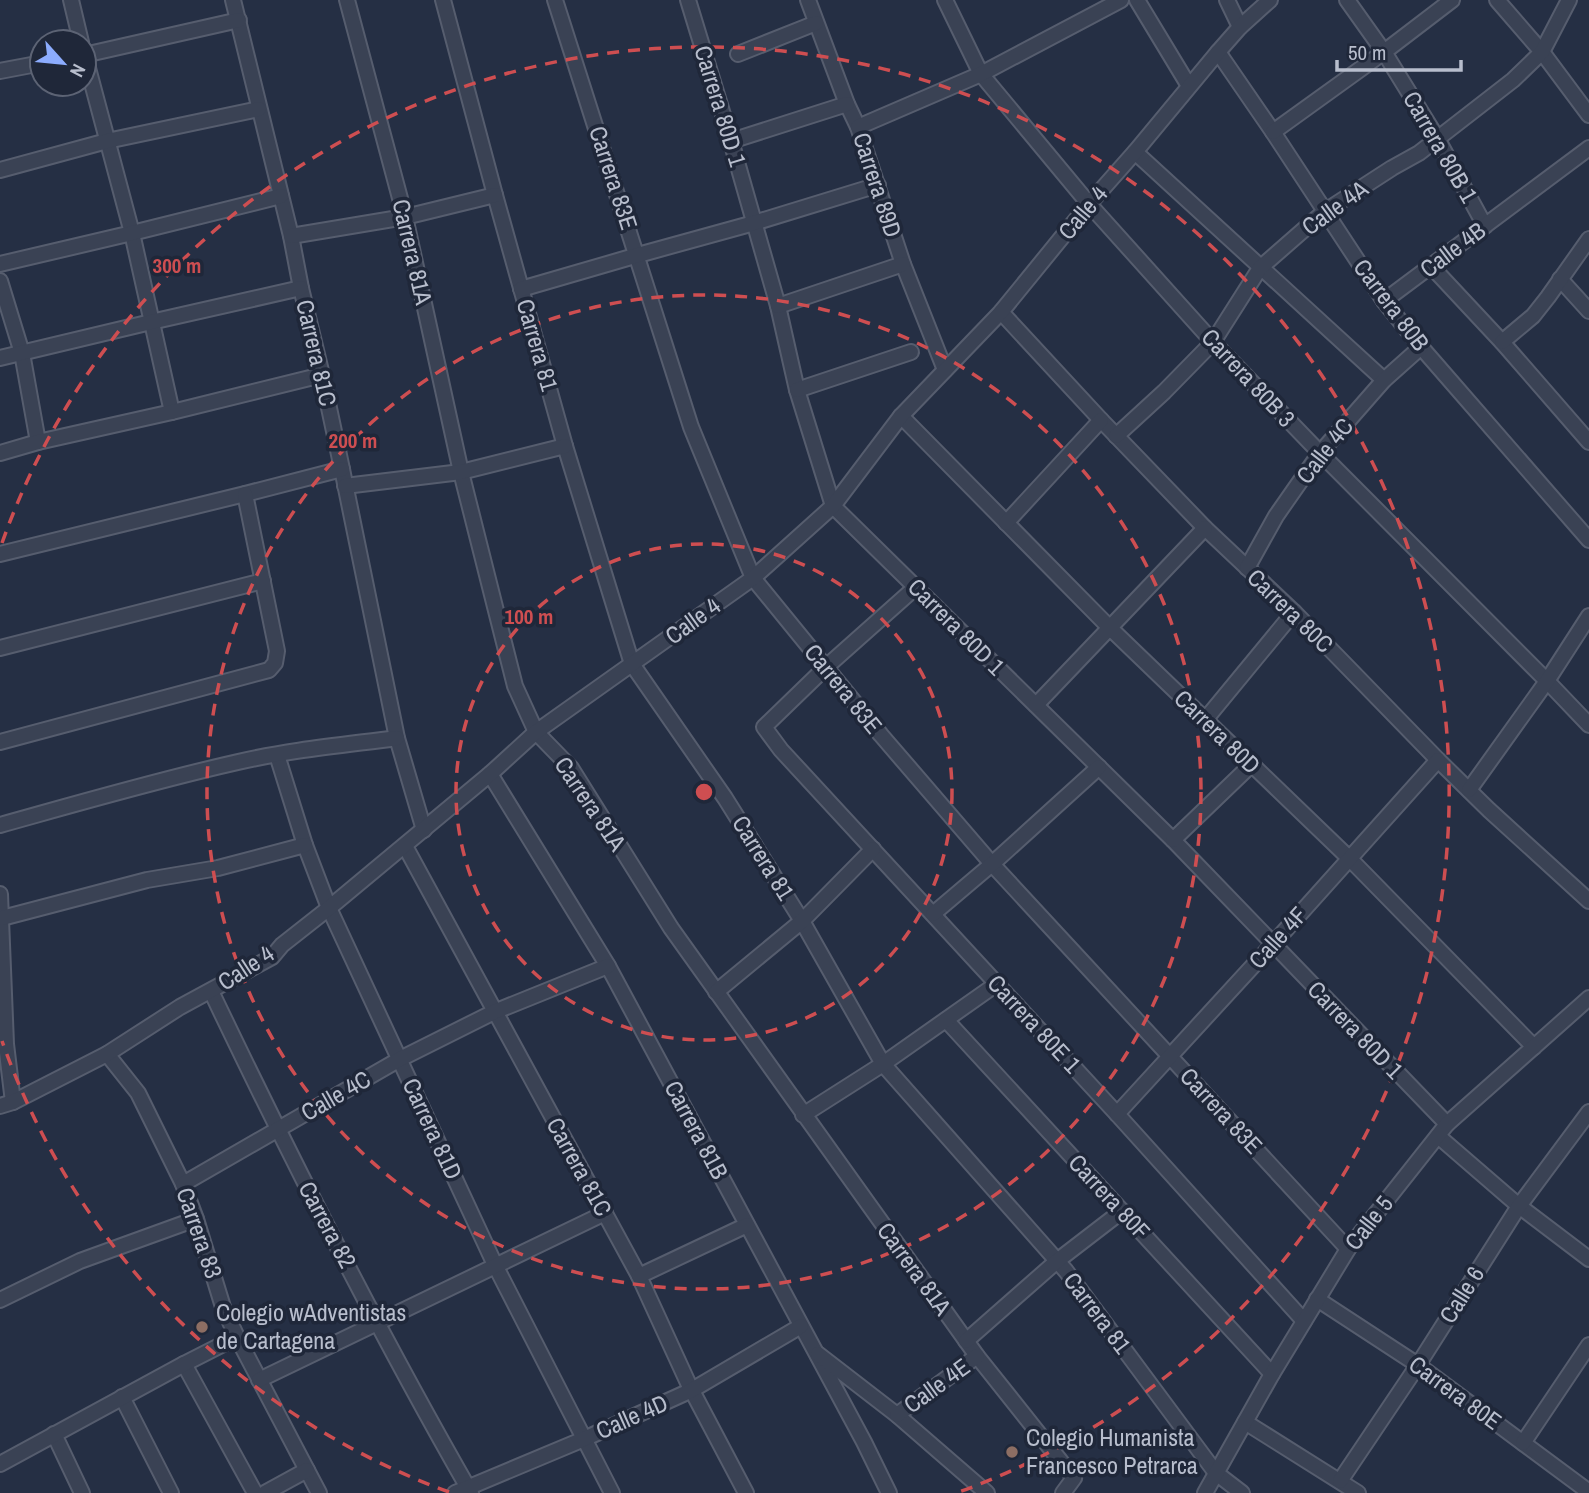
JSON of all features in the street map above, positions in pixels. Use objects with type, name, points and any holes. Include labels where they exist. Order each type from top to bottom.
[{"type":"street","points":[[71,0],[78,28]]},
{"type":"street","name":"Carrera 81C","points":[[233,0],[322,375],[397,738],[424,830]]},
{"type":"street","name":"Carrera 81A","points":[[347,0],[405,217],[461,472],[515,685],[536,732],[571,768],[671,928],[716,992],[977,1356],[1073,1478],[1063,1493]]},
{"type":"street","name":"Carrera 81","points":[[443,0],[565,446],[632,664],[725,798],[802,921],[883,1064],[1057,1261],[1216,1473],[1242,1493]]},
{"type":"street","name":"Carrera 83E","points":[[555,0],[691,427],[753,578],[825,668],[992,864],[1348,1249]]},
{"type":"street","name":"Carrera 80D 1","points":[[688,0],[778,306],[797,390],[833,506],[1173,840],[1273,944],[1443,1130]]},
{"type":"street","name":"Carrera 89D","points":[[808,0],[858,127],[903,264],[945,370]]},
{"type":"street","name":"Carrera 80B 3","points":[[945,0],[981,74],[1089,204],[1213,342],[1589,725]]},
{"type":"street","points":[[858,127],[981,74],[1121,0]]},
{"type":"street","points":[[1137,0],[1189,86]]},
{"type":"street","points":[[1227,0],[1240,27]]},
{"type":"street","name":"Calle 4","points":[[6,1104],[107,1054],[180,1007],[272,957],[282,945],[405,846],[536,732],[753,578],[833,506],[901,416],[1002,312],[1218,52],[1240,27],[1270,0]]},
{"type":"street","name":"Carrera 80B 1","points":[[1347,0],[1384,52],[1437,138],[1485,226]]},
{"type":"street","points":[[1273,132],[1452,0]]},
{"type":"street","points":[[1497,0],[1542,52],[1589,115]]},
{"type":"street","name":"Calle 4A","points":[[1116,436],[1213,342],[1260,268],[1324,212],[1419,153],[1513,80],[1542,52],[1569,0]]},
{"type":"street","points":[[98,51],[239,20]]},
{"type":"street","points":[[738,54],[816,23]]},
{"type":"street","name":"Carrera 80B","points":[[1218,52],[1384,301],[1589,540]]},
{"type":"street","points":[[0,71],[28,66]]},
{"type":"street","points":[[96,98],[132,233],[172,412]]},
{"type":"street","points":[[731,141],[847,104]]},
{"type":"street","points":[[0,170],[107,141],[259,109]]},
{"type":"street","name":"Calle 4B","points":[[1384,301],[1589,148]]},
{"type":"street","points":[[1135,152],[1384,380]]},
{"type":"street","points":[[521,289],[878,185]]},
{"type":"street","points":[[291,236],[405,217],[495,195]]},
{"type":"street","points":[[0,264],[281,196]]},
{"type":"street","points":[[1502,342],[1533,316],[1589,239]]},
{"type":"street","points":[[778,306],[903,264]]},
{"type":"street","points":[[1431,267],[1502,342],[1584,437]]},
{"type":"street","points":[[1560,279],[1589,311]]},
{"type":"street","points":[[0,281],[22,353],[38,442]]},
{"type":"street","points":[[0,358],[301,288]]},
{"type":"street","name":"Carrera 80C","points":[[1002,312],[1205,528],[1294,612],[1437,760],[1589,901]]},
{"type":"street","name":"Calle 4C","points":[[1247,568],[1276,516],[1320,453],[1384,380],[1421,346]]},
{"type":"street","points":[[797,390],[911,352]]},
{"type":"street","points":[[0,453],[322,375]]},
{"type":"street","name":"Carrera 80D","points":[[901,416],[1110,628],[1349,858],[1534,1047]]},
{"type":"street","points":[[1584,437],[1589,418]]},
{"type":"street","points":[[1006,523],[1101,420]]},
{"type":"street","points":[[345,486],[461,472],[565,446]]},
{"type":"street","points":[[0,554],[342,469]]},
{"type":"street","points":[[0,742],[270,670],[275,663],[277,651],[246,494]]},
{"type":"street","points":[[1036,705],[1205,528]]},
{"type":"street","points":[[0,648],[263,581]]},
{"type":"street","points":[[825,668],[916,587]]},
{"type":"street","points":[[1205,720],[1294,612]]},
{"type":"street","points":[[1469,790],[1547,681],[1589,616]]},
{"type":"street","name":"Carrera 80E 1","points":[[825,668],[764,727],[780,750],[998,984],[1304,1321]]},
{"type":"street","points":[[0,825],[239,762],[397,738]]},
{"type":"street","name":"Carrera 81D","points":[[277,755],[305,845],[329,908],[496,1267],[612,1493]]},
{"type":"street","name":"Calle 4F","points":[[1117,1114],[1437,760]]},
{"type":"street","points":[[1173,840],[1251,765]]},
{"type":"street","points":[[933,914],[1098,767]]},
{"type":"street","name":"Carrera 81B","points":[[490,774],[608,966],[889,1493]]},
{"type":"street","points":[[2,918],[148,880],[218,868],[305,845]]},
{"type":"street","name":"Carrera 81C","points":[[405,846],[639,1276],[692,1390],[746,1493]]},
{"type":"street","points":[[716,992],[802,921],[873,849]]},
{"type":"street","points":[[0,894],[6,1104]]},
{"type":"street","name":"Calle 4C","points":[[183,1184],[400,1059],[494,1012],[608,966]]},
{"type":"street","points":[[803,1115],[883,1064],[998,984]]},
{"type":"street","name":"Carrera 82","points":[[211,991],[277,1129],[465,1491]]},
{"type":"street","name":"Calle 5","points":[[1205,1493],[1272,1374],[1348,1249],[1443,1130],[1589,998]]},
{"type":"street","name":"Carrera 80F","points":[[946,1020],[1272,1374]]},
{"type":"street","name":"Carrera 83","points":[[107,1054],[138,1093],[183,1184],[223,1307],[319,1493]]},
{"type":"street","name":"Calle 6","points":[[1340,1480],[1418,1365],[1519,1206],[1589,1112]]},
{"type":"street","points":[[1443,1130],[1519,1206],[1589,1259]]},
{"type":"street","name":"Calle 4E","points":[[966,1341],[1057,1261],[1122,1211]]},
{"type":"street","points":[[259,1380],[605,1213]]},
{"type":"street","points":[[0,1300],[80,1261],[196,1219]]},
{"type":"street","points":[[639,1276],[747,1225]]},
{"type":"street","name":"Carrera 80E","points":[[1317,1299],[1418,1365],[1589,1492]]},
{"type":"street","name":"Calle 4D","points":[[465,1491],[692,1390],[801,1326]]},
{"type":"street","points":[[0,1464],[237,1337]]},
{"type":"street","points":[[1523,1443],[1589,1345]]},
{"type":"street","points":[[814,1350],[897,1415],[987,1493]]},
{"type":"street","name":"Calle 4E","points":[[897,1415],[977,1356]]},
{"type":"street","points":[[184,1364],[255,1493]]},
{"type":"street","points":[[122,1397],[171,1493]]},
{"type":"street","points":[[1244,1422],[1358,1493]]},
{"type":"street","points":[[54,1434],[82,1493]]},
{"type":"street","points":[[265,1493],[307,1470]]},
{"type":"place","name":"Colegio wAdventistas de Cartagena","points":[[202,1327]]},
{"type":"place","name":"Colegio Humanista Francesco Petrarca","points":[[1012,1452]]}]
